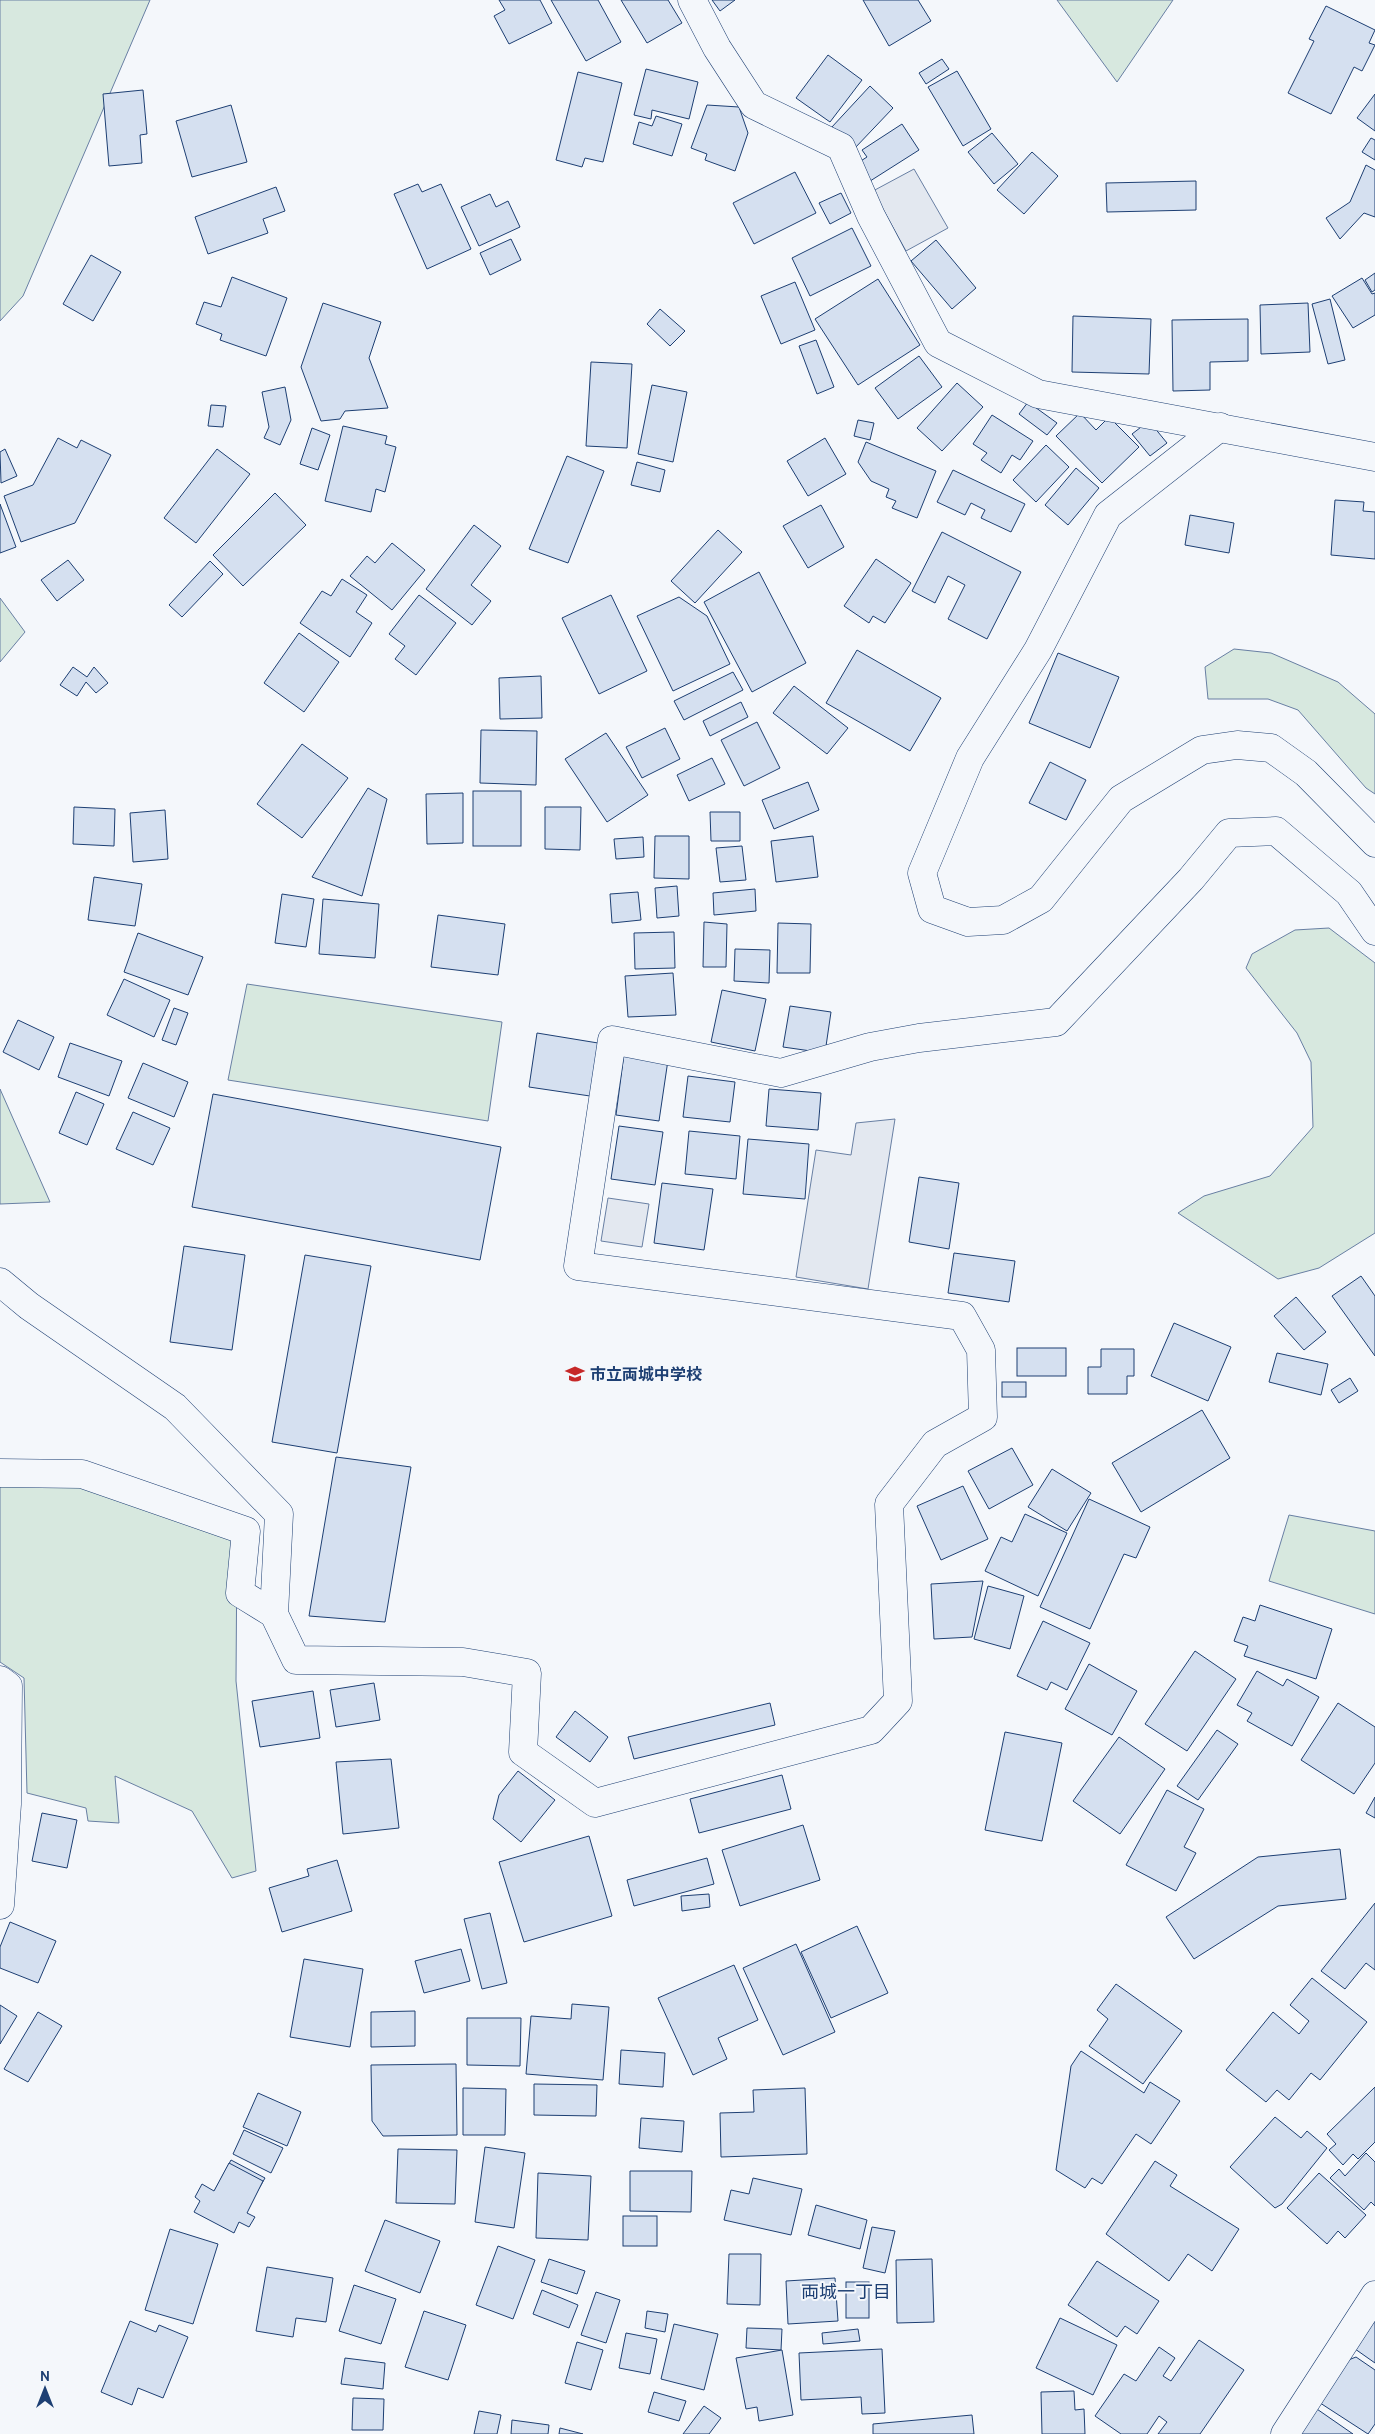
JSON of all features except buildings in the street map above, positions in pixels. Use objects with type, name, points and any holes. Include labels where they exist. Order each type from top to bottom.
[{"type":"street","points":[[692,0],[717,48],[754,105],[841,147],[871,216],[938,343],[1038,394],[1375,457]]},
{"type":"street","points":[[1220,427],[1108,514],[1038,650],[970,758],[922,873],[932,909],[968,922],[1004,920],[1041,898],[1121,799],[1202,750],[1236,745],[1271,748],[1306,774],[1375,843]]},
{"type":"street","points":[[0,1282],[29,1306],[175,1407],[279,1514],[274,1614],[296,1660],[463,1662],[527,1673],[523,1752],[595,1803],[871,1730],[898,1700],[890,1504],[935,1444],[982,1417],[981,1350],[962,1316],[578,1266],[612,1040],[781,1073],[880,1045],[919,1038],[1056,1022],[1191,879],[1229,833],[1276,831],[1349,893],[1375,931]]},
{"type":"street","points":[[0,1473],[82,1474],[246,1531],[240,1593],[274,1614]]},
{"type":"street","points":[[0,1680],[8,1686],[8,1696],[7,1804],[0,1905]]},
{"type":"street","points":[[1285,2434],[1375,2295]]},
{"type":"shaded area","points":[[0,0],[150,0],[23,296],[0,321]]},
{"type":"shaded area","points":[[1057,0],[1173,0],[1117,82]]},
{"type":"shaded area","points":[[914,169],[948,228],[906,251],[873,191]]},
{"type":"shaded area","points":[[0,598],[25,632],[0,662]]},
{"type":"shaded area","points":[[1234,649],[1271,653],[1338,682],[1375,714],[1375,794],[1366,788],[1298,710],[1268,699],[1208,699],[1205,667]]},
{"type":"shaded area","points":[[1329,928],[1375,963],[1375,1233],[1319,1268],[1278,1279],[1178,1213],[1204,1196],[1270,1176],[1313,1127],[1311,1062],[1297,1033],[1246,968],[1252,954],[1295,930]]},
{"type":"shaded area","points":[[247,984],[502,1022],[488,1121],[228,1080]]},
{"type":"shaded area","points":[[0,1089],[50,1202],[0,1204]]},
{"type":"shaded area","points":[[895,1119],[868,1289],[796,1277],[816,1150],[851,1155],[856,1123]]},
{"type":"shaded area","points":[[608,1198],[649,1204],[642,1247],[601,1241]]},
{"type":"shaded area","points":[[0,1475],[82,1482],[237,1535],[236,1681],[256,1871],[232,1878],[192,1811],[115,1776],[119,1823],[88,1821],[86,1808],[27,1793],[24,1678],[0,1662]]},
{"type":"shaded area","points":[[1289,1515],[1375,1531],[1375,1614],[1269,1581]]},
{"type":"place","name":"市立両城中学校","points":[[575,1374]]},
{"type":"district","name":"両城一丁目","points":[[846,2292]]}]
